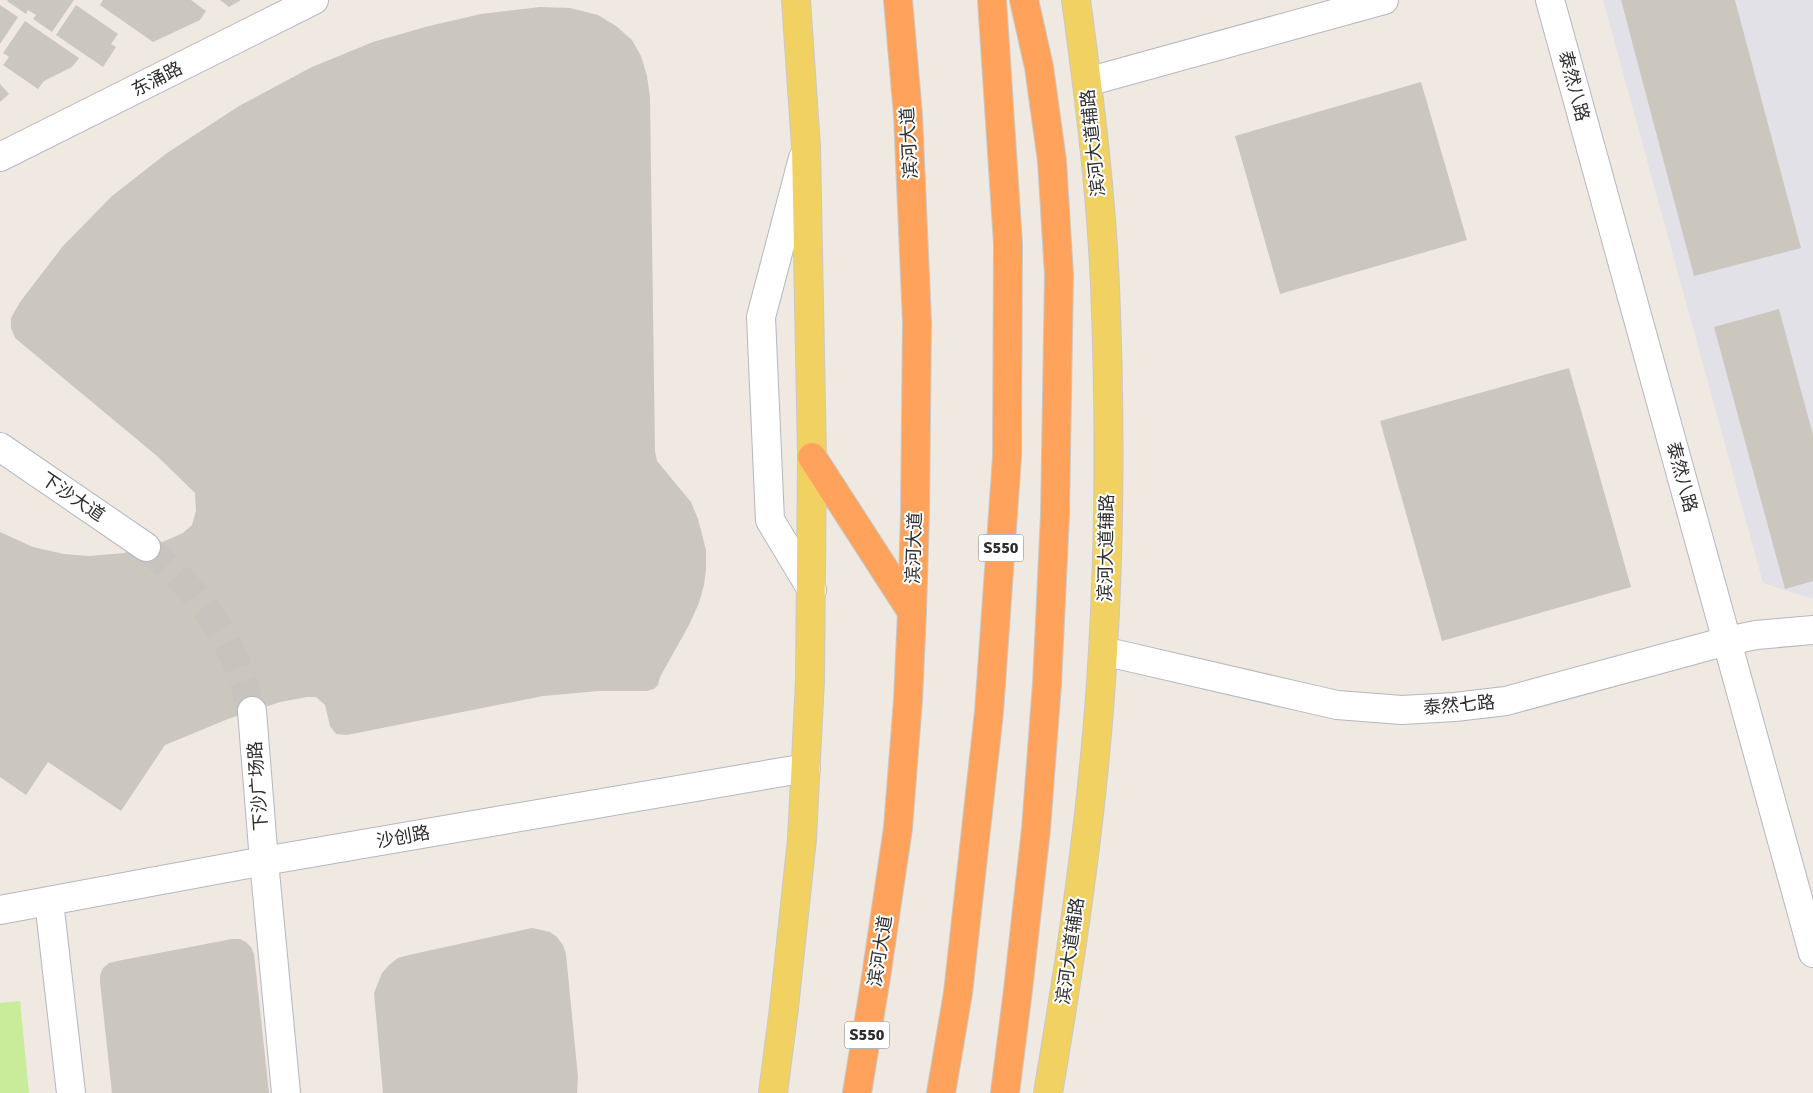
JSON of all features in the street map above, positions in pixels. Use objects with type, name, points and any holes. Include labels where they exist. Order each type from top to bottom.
[{"type":"highway","name":"滨河大道","points":[[857,1093],[898,828],[908,700],[912,612],[917,322],[908,115],[898,0]]},
{"type":"highway","name":"S550","points":[[941,1093],[958,993],[988,722],[1007,457],[1008,244],[992,0]]},
{"type":"highway","points":[[1005,1093],[1036,829],[1047,684],[1056,515],[1058,275],[1052,161],[1039,67],[1024,0]]},
{"type":"highway","points":[[812,457],[912,612]]},
{"type":"main road","points":[[772,1089],[784,1008],[802,839],[810,680],[812,590],[812,457],[806,147],[796,0]]},
{"type":"main road","name":"滨河大道辅路","points":[[1048,1093],[1073,940],[1086,835],[1103,651],[1108,535],[1104,285],[1098,186],[1076,0]]},
{"type":"main road","points":[[846,1093],[876,977]]},
{"type":"street","name":"东涌路","points":[[0,158],[314,0]]},
{"type":"street","points":[[1087,82],[1384,0]]},
{"type":"street","name":"泰然八路","points":[[1550,0],[1813,953]]},
{"type":"street","points":[[806,147],[761,317],[770,520],[812,590]]},
{"type":"street","name":"下沙大道","points":[[0,446],[146,547]]},
{"type":"street","name":"泰然七路","points":[[1103,651],[1337,705],[1402,710],[1506,701],[1727,641],[1756,635],[1813,630]]},
{"type":"street","name":"下沙广场路","points":[[252,711],[286,1093]]},
{"type":"street","name":"沙创路","points":[[0,910],[264,861],[806,768]]},
{"type":"street","points":[[48,901],[71,1093]]},
{"type":"shaded area","points":[[1603,0],[1813,0],[1813,599],[1763,583]]},
{"type":"green space","points":[[20,1001],[29,1093],[0,1093],[0,1003]]},
{"type":"building","points":[[8,0],[74,0],[52,32],[33,19],[36,15],[28,10],[26,14]]},
{"type":"building","points":[[103,0],[191,0],[206,11],[200,20],[153,42],[100,5]]},
{"type":"building","points":[[220,0],[241,0],[229,7]]},
{"type":"building","points":[[1621,0],[1735,0],[1801,248],[1694,276]]},
{"type":"building","points":[[0,5],[18,17],[0,44]]},
{"type":"building","points":[[76,5],[118,34],[111,44],[116,47],[103,67],[56,35]]},
{"type":"building","points":[[540,7],[570,8],[598,15],[616,26],[632,40],[641,56],[647,76],[650,97],[655,451],[657,461],[691,502],[698,519],[706,550],[706,570],[699,603],[660,677],[658,685],[654,689],[647,691],[599,691],[543,696],[347,735],[336,734],[330,726],[325,705],[316,697],[307,697],[280,702],[228,719],[165,745],[121,811],[48,762],[26,795],[0,777],[0,532],[33,547],[64,554],[89,556],[124,553],[165,541],[183,533],[192,525],[196,511],[195,493],[157,456],[15,338],[11,328],[11,318],[20,302],[63,246],[112,196],[167,153],[239,106],[312,67],[373,42],[481,14]]},
{"type":"building","points":[[25,21],[79,58],[72,67],[44,81],[38,89],[3,65],[9,57],[3,53]]},
{"type":"building","points":[[1421,82],[1467,240],[1280,294],[1235,136]]},
{"type":"building","points":[[0,84],[9,94],[0,102]]},
{"type":"building","points":[[1779,309],[1813,435],[1813,581],[1785,589],[1714,327]]},
{"type":"building","points":[[1569,368],[1631,587],[1442,641],[1380,421]]},
{"type":"building","points":[[532,928],[550,932],[557,937],[563,945],[566,954],[578,1077],[577,1093],[383,1093],[374,993],[382,973],[389,965],[398,958],[409,955]]},
{"type":"building","points":[[240,939],[246,942],[254,954],[269,1093],[112,1093],[100,982],[103,968],[109,963],[117,961]]},
{"type":"tunnel","points":[[146,547],[184,583],[213,620],[225,639],[235,661],[252,711]]}]
